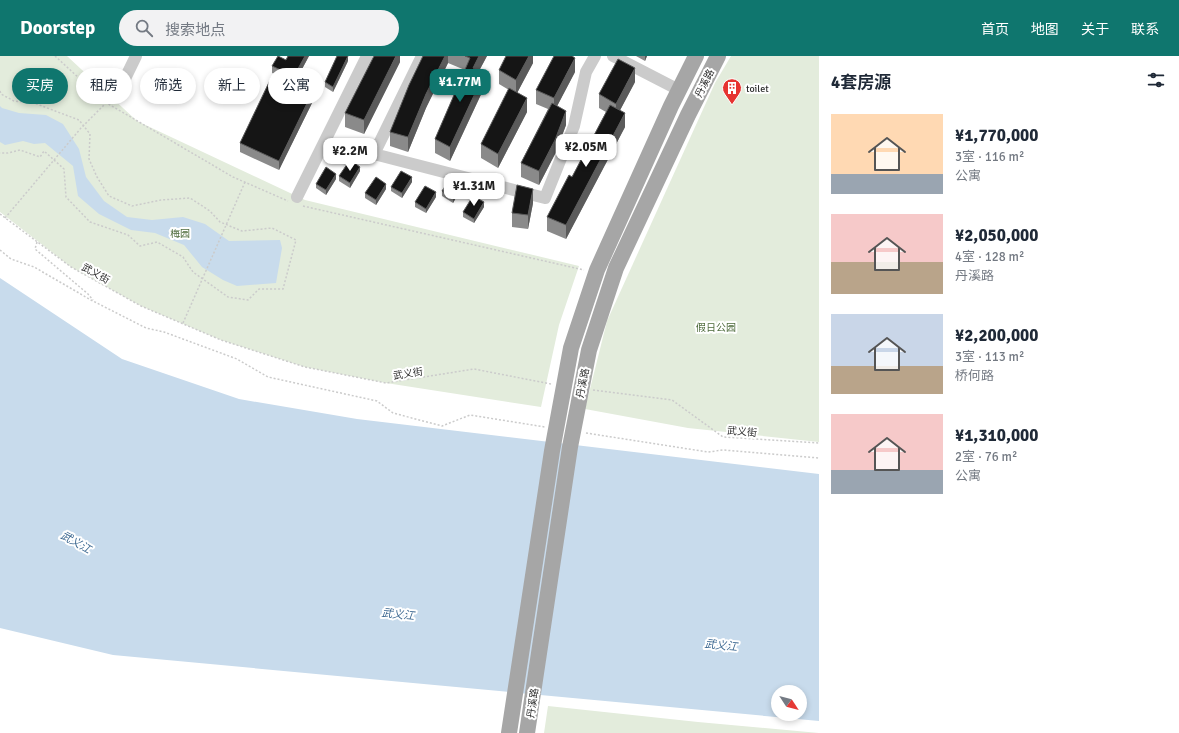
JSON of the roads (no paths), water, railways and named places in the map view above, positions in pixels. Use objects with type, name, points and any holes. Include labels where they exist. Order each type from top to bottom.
[{"type":"main road","name":"丹溪路","points":[[509,733],[552,451],[572,348],[597,270],[671,106],[696,56]]},
{"type":"main road","name":"丹溪路","points":[[527,733],[570,447],[589,350],[616,268],[688,115],[718,56]]},
{"type":"street","points":[[130,68],[136,56]]},
{"type":"street","points":[[419,57],[374,154],[545,198],[574,126],[586,72],[595,56]]},
{"type":"street","points":[[613,56],[679,90]]},
{"type":"street","points":[[298,197],[364,57]]},
{"type":"water","points":[[0,106],[19,113],[46,115],[63,124],[79,149],[86,177],[104,201],[127,217],[152,220],[183,217],[205,224],[229,241],[280,240],[282,248],[276,283],[237,286],[223,280],[202,267],[184,245],[155,233],[131,230],[99,214],[78,196],[73,166],[45,143],[34,144],[23,141],[5,145],[0,142]]},
{"type":"water","name":"武义江","points":[[0,278],[122,359],[239,399],[357,419],[819,474],[819,721],[807,720],[807,685],[771,685],[771,717],[113,655],[0,628]]},
{"type":"place","name":"toilet","points":[[732,105]]},
{"type":"park label","name":"梅园","points":[[180,233]]},
{"type":"park label","name":"假日公园","points":[[716,327]]}]
